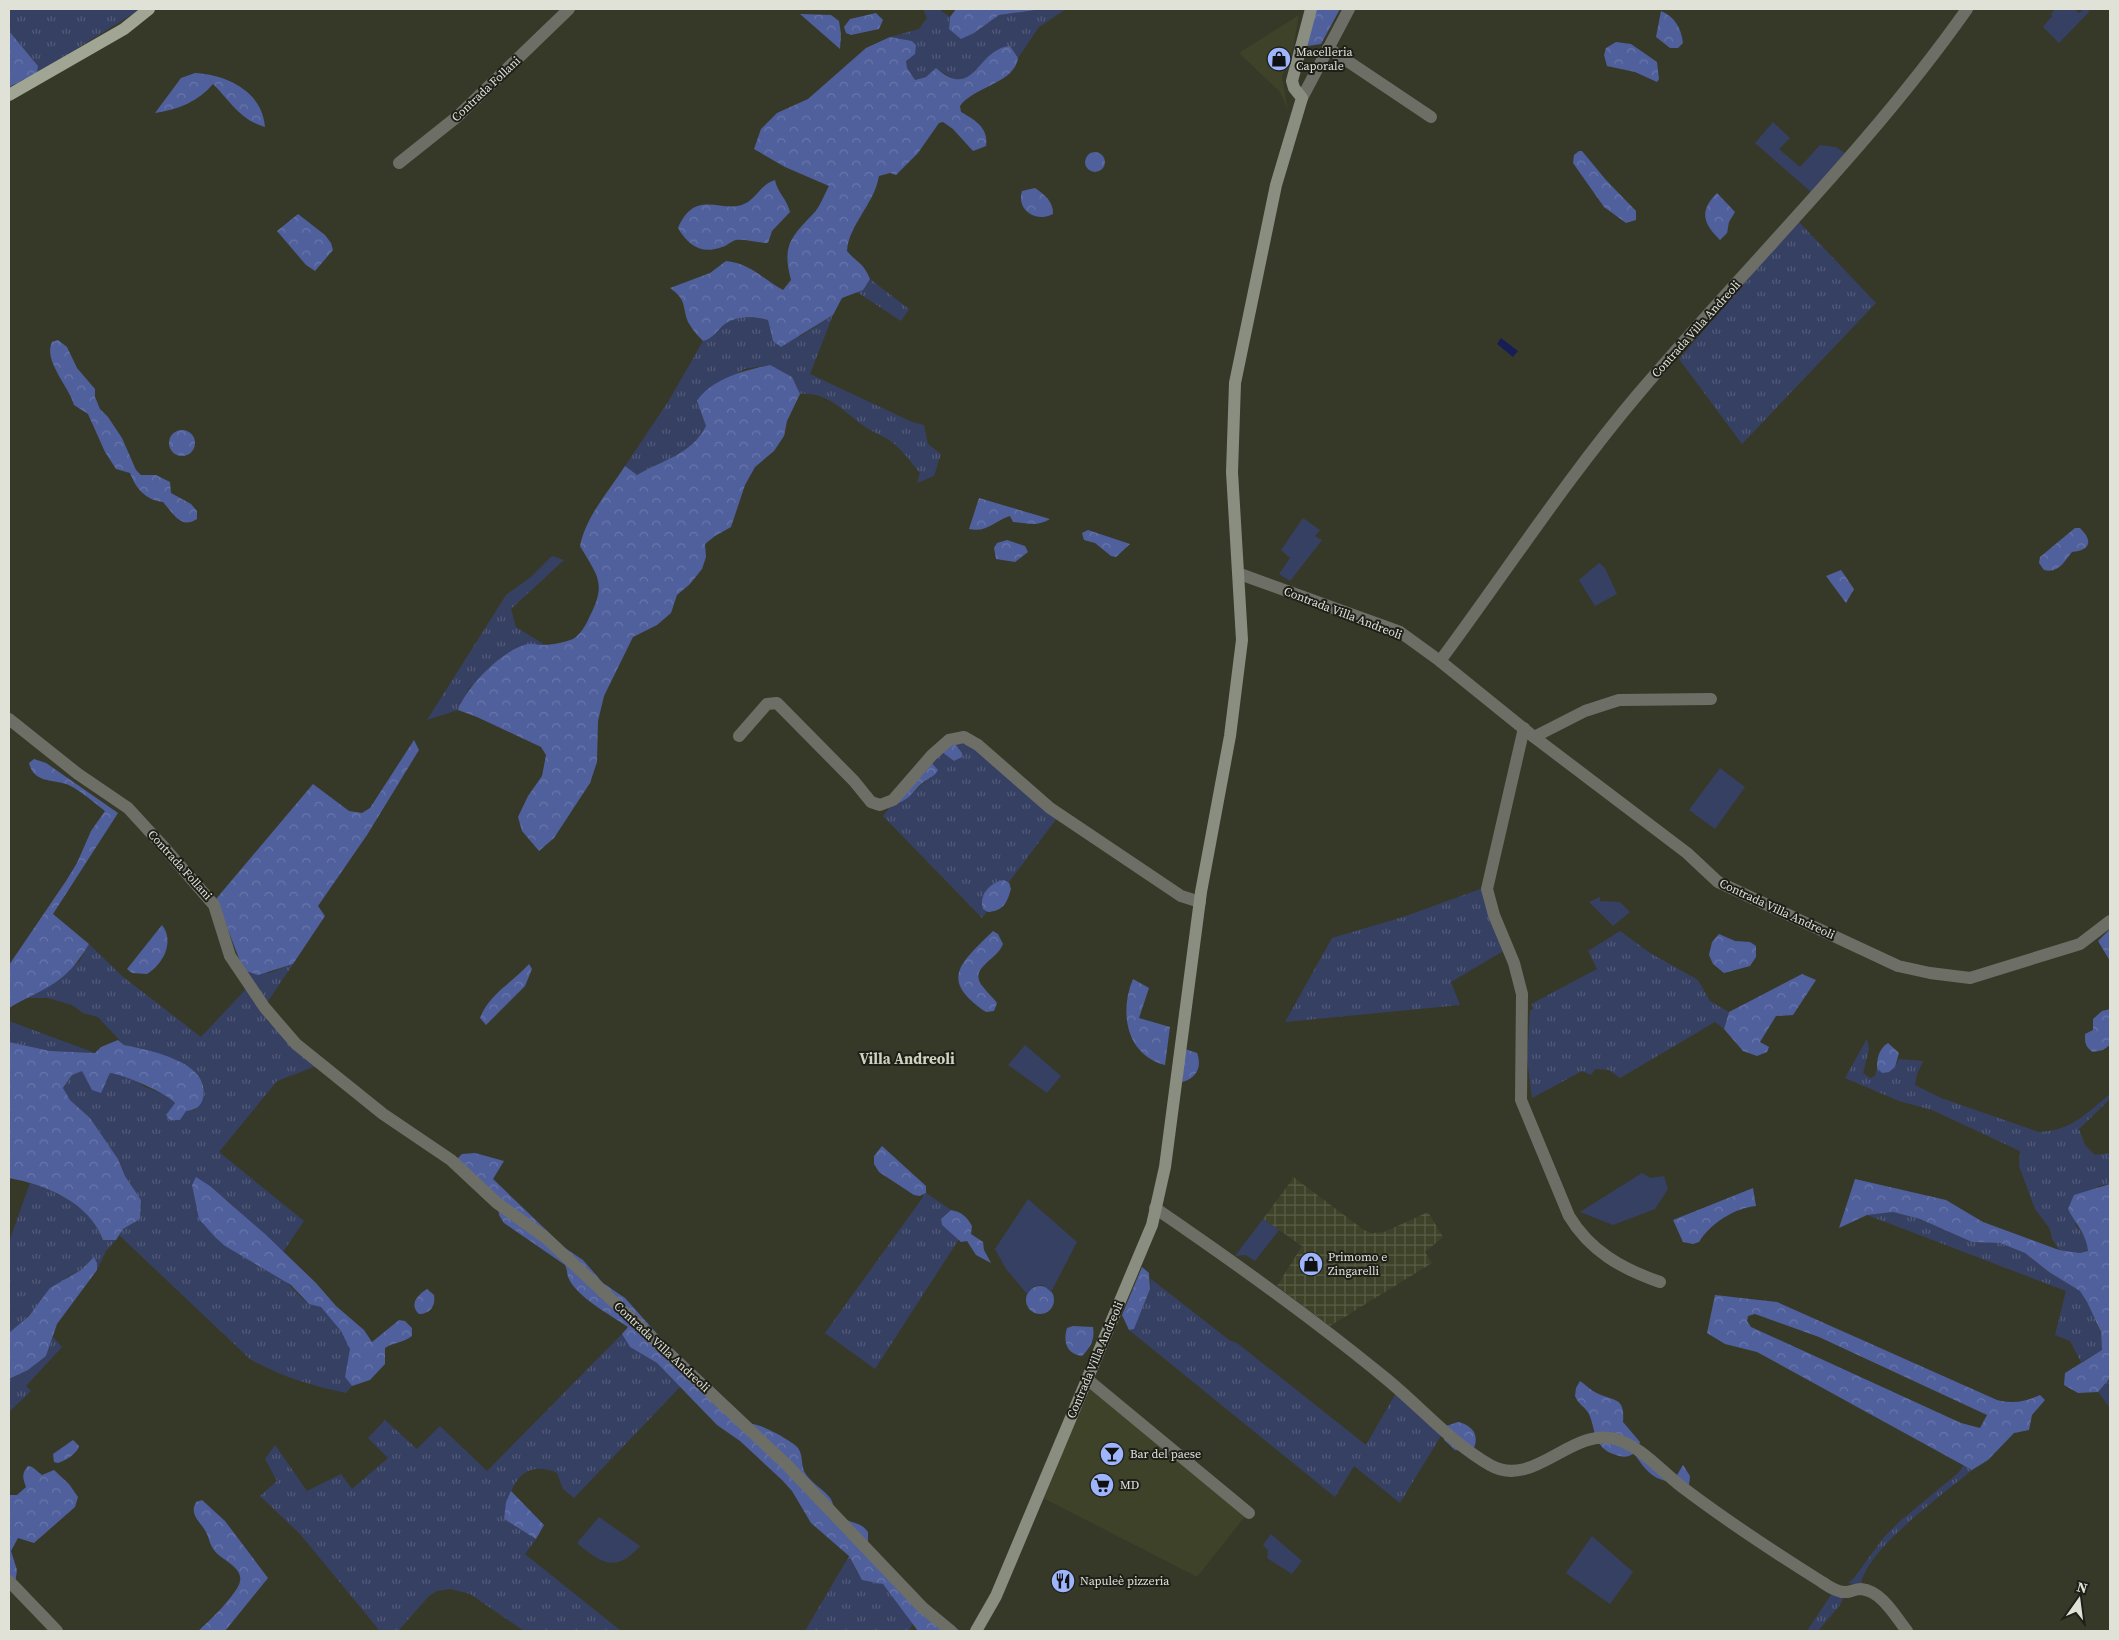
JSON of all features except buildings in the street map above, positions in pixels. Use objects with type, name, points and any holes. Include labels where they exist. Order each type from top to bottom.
[{"type":"main road","points":[[9,95],[124,29],[149,9]]},
{"type":"main road","points":[[1302,98],[1294,88],[1292,81],[1311,9]]},
{"type":"main road","name":"Contrada Villa Andreoli","points":[[976,1631],[996,1596],[1152,1225],[1165,1167],[1200,902],[1230,736],[1242,640],[1240,574],[1232,472],[1235,383],[1276,185],[1302,98]]},
{"type":"main road","name":"Contrada Villa Andreoli","points":[[988,1631],[996,1596]]},
{"type":"street","name":"Contrada Follani","points":[[399,163],[458,116],[569,9]]},
{"type":"street","points":[[1302,98],[1349,9]]},
{"type":"street","name":"Contrada Villa Andreoli","points":[[1440,661],[1598,444],[1636,397],[1934,57],[1967,9]]},
{"type":"street","points":[[1328,48],[1431,117]]},
{"type":"street","name":"Contrada Villa Andreoli","points":[[1240,574],[1400,632],[1440,661],[1534,738],[1687,853],[1718,882],[1898,966],[1970,978],[2080,944],[2110,922]]},
{"type":"street","points":[[1534,738],[1585,711],[1619,700],[1711,699]]},
{"type":"street","points":[[739,736],[767,704],[777,703],[854,781],[872,802],[880,805],[893,800],[932,755],[949,740],[964,737],[978,745],[1050,808],[1182,896],[1200,902]]},
{"type":"street","name":"Contrada Follani","points":[[9,719],[78,774],[128,808],[214,904],[230,956],[265,1008],[296,1044],[350,1088]]},
{"type":"street","points":[[1524,728],[1487,889],[1494,915],[1514,963],[1522,994],[1521,1100],[1569,1216],[1579,1232],[1597,1251],[1619,1265],[1660,1282]]},
{"type":"street","name":"Contrada Villa Andreoli","points":[[350,1088],[451,1160],[497,1202],[546,1238],[786,1464],[922,1607],[951,1631]]},
{"type":"street","points":[[1156,1208],[1258,1279],[1386,1378],[1451,1437],[1491,1466],[1507,1472],[1521,1470],[1592,1439],[1614,1438],[1636,1449],[1681,1486],[1763,1546],[1831,1588],[1845,1592],[1860,1589],[1874,1594],[1888,1606],[1907,1631]]},
{"type":"street","points":[[1087,1379],[1249,1513]]},
{"type":"street","points":[[9,1581],[57,1631]]},
{"type":"shaded area","points":[[1299,15],[1293,48],[1282,76],[1288,110],[1280,92],[1239,53]]},
{"type":"shaded area","points":[[1292,1176],[1364,1230],[1372,1233],[1384,1232],[1428,1212],[1443,1237],[1425,1252],[1432,1263],[1330,1326],[1277,1286],[1302,1246],[1263,1219],[1292,1180]]},
{"type":"shaded area","points":[[1091,1387],[1247,1514],[1197,1577],[1043,1498]]},
{"type":"green space","points":[[9,9],[141,9],[37,73],[38,66],[9,31]]},
{"type":"green space","points":[[923,9],[939,9],[950,17],[949,29],[974,33],[999,15],[1042,9],[1066,9],[1039,27],[1018,58],[1010,46],[977,68],[967,79],[955,80],[936,68],[926,77],[914,80],[907,68],[906,61],[916,45],[912,41],[890,37],[919,29],[927,18]]},
{"type":"green space","points":[[956,9],[1042,9],[999,15],[974,33],[961,39],[949,29],[950,17]]},
{"type":"green space","points":[[1314,9],[1340,9],[1321,44],[1308,46],[1307,40]]},
{"type":"green space","points":[[2055,9],[2074,9],[2079,13],[2084,9],[2090,11],[2059,43],[2043,27]]},
{"type":"green space","points":[[1661,11],[1670,16],[1679,28],[1683,43],[1678,48],[1670,48],[1656,37]]},
{"type":"green space","points":[[876,13],[883,20],[879,29],[851,35],[846,33],[844,27],[850,19]]},
{"type":"green space","points":[[800,14],[831,15],[839,21],[841,34],[840,49]]},
{"type":"green space","points":[[9,31],[38,66],[37,73],[9,87]]},
{"type":"green space","points":[[890,37],[912,41],[916,45],[915,54],[906,61],[907,68],[915,80],[926,77],[936,68],[949,77],[959,79],[968,77],[990,55],[999,49],[1010,46],[1018,58],[1010,73],[974,94],[960,106],[961,112],[983,129],[986,146],[973,151],[953,129],[943,122],[939,123],[918,153],[896,175],[890,173],[879,176],[872,196],[852,232],[847,251],[863,266],[870,279],[863,290],[842,298],[833,315],[781,347],[773,341],[768,320],[757,318],[740,318],[730,321],[710,338],[703,341],[688,322],[682,300],[670,288],[710,273],[726,261],[750,268],[783,290],[791,280],[787,259],[790,243],[818,208],[829,186],[785,167],[754,149],[761,129],[777,113],[808,99],[866,48]]},
{"type":"green space","points":[[1616,42],[1631,44],[1657,62],[1659,79],[1657,82],[1635,72],[1607,66],[1604,55],[1606,48]]},
{"type":"green space","points":[[195,73],[219,77],[241,87],[257,104],[265,127],[256,124],[242,115],[213,84],[195,100],[187,104],[172,110],[155,113],[181,78]]},
{"type":"green space","points":[[1773,122],[1790,138],[1779,149],[1800,167],[1820,145],[1836,147],[1845,153],[1811,192],[1755,143]]},
{"type":"green space","points":[[1582,151],[1606,180],[1636,211],[1636,220],[1626,223],[1604,207],[1573,163],[1574,155]]},
{"type":"green space","points":[[1095,152],[1102,155],[1105,162],[1102,169],[1095,172],[1088,169],[1085,162],[1088,155]]},
{"type":"green space","points":[[775,180],[790,212],[772,231],[768,243],[736,240],[714,249],[701,249],[691,244],[678,228],[685,215],[693,208],[711,204],[739,206],[748,202],[767,184]]},
{"type":"green space","points":[[1035,188],[1050,202],[1053,214],[1040,217],[1034,216],[1025,209],[1021,198],[1022,191]]},
{"type":"green space","points":[[1717,193],[1735,212],[1729,222],[1727,233],[1720,240],[1710,228],[1705,217],[1707,206]]},
{"type":"green space","points":[[298,214],[325,235],[331,243],[333,250],[315,271],[306,265],[277,231]]},
{"type":"green space","points":[[1798,221],[1876,303],[1742,444],[1679,359]]},
{"type":"green space","points":[[870,279],[909,309],[901,321],[857,292],[863,290]]},
{"type":"green space","points":[[833,315],[810,374],[912,422],[924,425],[928,444],[941,454],[934,476],[917,483],[920,473],[888,439],[864,426],[840,407],[826,399],[810,394],[800,394],[792,377],[769,365],[744,369],[732,378],[713,385],[697,401],[706,426],[693,444],[685,450],[637,475],[625,466],[668,402],[703,341],[712,336],[725,324],[735,319],[757,318],[768,320],[773,341],[801,336]]},
{"type":"green space","points":[[58,340],[67,347],[77,368],[95,389],[95,397],[100,409],[108,417],[122,438],[136,470],[141,475],[156,475],[170,482],[171,493],[191,504],[197,511],[197,519],[186,523],[178,519],[163,502],[152,499],[142,493],[130,473],[116,469],[105,452],[88,414],[74,405],[54,365],[50,349],[52,342]]},
{"type":"green space","points":[[770,365],[792,377],[800,394],[787,421],[784,436],[774,451],[755,467],[745,485],[731,527],[705,544],[706,557],[702,569],[690,584],[677,595],[671,613],[657,625],[633,637],[604,696],[598,721],[597,762],[590,783],[554,838],[539,851],[522,831],[518,817],[528,796],[542,776],[546,755],[541,747],[458,710],[462,701],[477,680],[487,670],[518,647],[528,644],[554,644],[573,639],[578,635],[595,606],[599,588],[596,573],[580,546],[583,535],[599,504],[625,466],[637,475],[685,450],[700,436],[706,426],[697,401],[703,393],[729,377]]},
{"type":"green space","points":[[182,430],[191,434],[195,443],[191,452],[182,456],[173,452],[169,443],[173,434]]},
{"type":"green space","points":[[979,498],[1050,519],[1041,523],[1027,524],[1013,522],[1010,516],[986,528],[969,529]]},
{"type":"green space","points":[[1303,518],[1320,530],[1315,536],[1322,540],[1290,581],[1279,574],[1290,558],[1281,550]]},
{"type":"green space","points":[[2075,528],[2080,528],[2087,537],[2088,544],[2086,547],[2072,552],[2057,569],[2044,570],[2039,563],[2040,557]]},
{"type":"green space","points":[[1088,530],[1130,544],[1116,557],[1111,556],[1095,543],[1084,540],[1082,533]]},
{"type":"green space","points":[[1007,540],[1025,546],[1028,552],[1015,562],[996,559],[994,548],[997,543]]},
{"type":"green space","points":[[552,556],[564,560],[511,609],[516,627],[545,645],[528,644],[469,688],[458,710],[427,720],[506,595],[531,577]]},
{"type":"green space","points":[[1599,563],[1605,568],[1617,594],[1595,606],[1579,580]]},
{"type":"green space","points":[[1841,570],[1854,589],[1846,603],[1826,576]]},
{"type":"green space","points":[[414,740],[419,750],[367,835],[318,906],[325,916],[293,964],[258,975],[246,971],[240,961],[216,899],[313,784],[349,811],[362,813],[370,808]]},
{"type":"green space","points":[[954,743],[972,745],[1057,818],[982,918],[883,816],[893,803],[897,804],[903,801],[931,778],[935,766],[930,761],[942,752],[954,761],[961,757]]},
{"type":"green space","points":[[954,743],[962,753],[962,757],[954,761],[942,752]]},
{"type":"green space","points":[[34,759],[46,763],[118,813],[53,914],[89,944],[72,968],[63,976],[45,989],[9,1008],[9,965],[66,881],[77,863],[91,831],[105,811],[70,786],[39,777],[31,769],[29,763]]},
{"type":"green space","points":[[930,761],[938,770],[937,772],[921,784],[911,795],[897,804]]},
{"type":"green space","points":[[1720,768],[1745,787],[1715,829],[1689,810]]},
{"type":"green space","points":[[1004,880],[1009,883],[1011,889],[1004,905],[997,910],[988,912],[983,909],[982,899],[984,894],[990,886]]},
{"type":"green space","points":[[1486,887],[1505,950],[1451,982],[1460,1005],[1285,1022],[1332,938],[1403,917]]},
{"type":"green space","points":[[1600,897],[1600,901],[1620,902],[1630,912],[1613,926],[1589,902]]},
{"type":"green space","points":[[162,925],[166,932],[167,945],[162,959],[147,974],[132,973],[127,969]]},
{"type":"green space","points":[[2110,929],[2110,961],[2098,941]]},
{"type":"green space","points":[[993,931],[998,934],[1003,944],[1000,950],[984,965],[979,975],[979,981],[997,1003],[994,1011],[986,1012],[962,990],[959,971],[964,962]]},
{"type":"green space","points":[[1620,931],[1650,953],[1698,980],[1710,1001],[1729,1012],[1724,1029],[1715,1022],[1620,1078],[1609,1070],[1595,1069],[1591,1075],[1582,1071],[1532,1098],[1527,1059],[1530,1011],[1534,1008],[1531,1004],[1597,969],[1588,951]]},
{"type":"green space","points":[[1719,934],[1735,941],[1750,942],[1756,946],[1756,957],[1750,966],[1724,973],[1713,964],[1709,955],[1712,942]]},
{"type":"green space","points":[[89,944],[122,976],[201,1037],[247,988],[268,1022],[316,1066],[277,1081],[219,1152],[304,1221],[283,1252],[226,1199],[225,1246],[282,1279],[304,1300],[322,1308],[330,1316],[349,1345],[349,1360],[345,1377],[352,1386],[346,1393],[296,1380],[250,1359],[119,1235],[123,1229],[140,1219],[141,1200],[125,1176],[118,1159],[90,1118],[70,1100],[63,1089],[72,1075],[82,1070],[85,1075],[107,1081],[110,1073],[125,1075],[145,1087],[171,1097],[175,1103],[171,1110],[195,1110],[204,1088],[202,1081],[192,1070],[134,1047],[124,1045],[98,1017],[83,1013],[72,1005],[48,998],[26,998],[79,962]]},
{"type":"green space","points":[[293,964],[266,1004],[246,971],[269,973]]},
{"type":"green space","points":[[529,964],[532,969],[525,986],[486,1025],[480,1018],[489,1002]]},
{"type":"green space","points":[[1802,974],[1816,980],[1793,1015],[1776,1016],[1760,1042],[1769,1047],[1767,1052],[1757,1056],[1743,1051],[1724,1029],[1729,1012]]},
{"type":"green space","points":[[1133,979],[1149,988],[1139,1018],[1170,1027],[1165,1065],[1152,1060],[1142,1052],[1134,1042],[1129,1031],[1127,1005]]},
{"type":"green space","points":[[2110,1009],[2110,1045],[2103,1050],[2093,1052],[2086,1044],[2085,1034],[2093,1030],[2093,1019],[2102,1011]]},
{"type":"green space","points":[[9,1021],[95,1053],[50,1051],[9,1042]]},
{"type":"green space","points":[[1867,1039],[1869,1049],[1863,1073],[1870,1078],[1875,1076],[1877,1068],[1882,1073],[1895,1067],[1899,1059],[1923,1061],[1917,1074],[1915,1085],[1941,1098],[2039,1132],[2050,1131],[2069,1125],[2110,1094],[2110,1099],[2079,1129],[2085,1145],[2095,1155],[2110,1153],[2110,1184],[2098,1186],[2075,1224],[2087,1240],[2088,1251],[2080,1253],[2059,1250],[2052,1239],[2050,1229],[2035,1209],[2019,1166],[2020,1151],[1932,1110],[1899,1101],[1845,1078]]},
{"type":"green space","points":[[118,1040],[124,1045],[162,1054],[189,1067],[198,1075],[203,1086],[203,1098],[199,1106],[186,1111],[180,1120],[170,1120],[166,1115],[175,1103],[145,1085],[110,1073],[101,1093],[92,1090],[82,1071],[72,1075],[63,1088],[70,1100],[90,1118],[118,1159],[125,1176],[141,1200],[140,1219],[123,1229],[116,1240],[103,1240],[88,1215],[65,1197],[37,1185],[9,1178],[9,1042],[50,1051],[95,1053],[101,1047]]},
{"type":"green space","points":[[1888,1043],[1899,1053],[1895,1067],[1889,1072],[1882,1073],[1877,1068],[1878,1057],[1882,1048]]},
{"type":"green space","points":[[1025,1045],[1061,1076],[1047,1093],[1008,1065]]},
{"type":"green space","points":[[1185,1049],[1197,1053],[1199,1063],[1195,1075],[1182,1082]]},
{"type":"green space","points":[[882,1146],[926,1186],[926,1193],[920,1196],[914,1195],[879,1172],[874,1164],[874,1156]]},
{"type":"green space","points":[[475,1153],[504,1161],[493,1179],[565,1248],[583,1260],[603,1283],[625,1298],[658,1335],[752,1424],[769,1430],[795,1445],[801,1453],[806,1475],[831,1499],[837,1513],[844,1519],[865,1528],[868,1532],[868,1546],[914,1593],[960,1631],[918,1631],[883,1584],[862,1580],[849,1556],[811,1523],[792,1491],[782,1480],[740,1441],[717,1425],[657,1363],[630,1347],[622,1334],[628,1327],[578,1292],[568,1277],[565,1265],[504,1223],[499,1215],[498,1206],[456,1160],[462,1154]]},
{"type":"green space","points":[[1642,1173],[1651,1178],[1664,1176],[1668,1189],[1655,1209],[1613,1225],[1580,1212]]},
{"type":"green space","points":[[196,1177],[210,1186],[265,1234],[316,1283],[336,1306],[364,1330],[372,1342],[399,1320],[405,1321],[412,1328],[412,1336],[385,1348],[385,1364],[370,1380],[352,1386],[345,1377],[350,1349],[341,1331],[321,1307],[309,1304],[291,1285],[225,1246],[215,1237],[199,1219],[192,1185]]},
{"type":"green space","points":[[1855,1179],[1946,1200],[1983,1222],[2059,1250],[2080,1253],[2088,1251],[2083,1234],[2068,1209],[2074,1195],[2110,1184],[2110,1378],[2098,1392],[2078,1393],[2064,1385],[2065,1373],[2102,1350],[2101,1332],[2080,1291],[2049,1272],[2025,1253],[2000,1243],[1972,1242],[1920,1219],[1893,1212],[1867,1215],[1839,1228]]},
{"type":"green space","points":[[30,1183],[74,1203],[91,1219],[103,1240],[116,1240],[106,1251],[97,1270],[97,1263],[94,1258],[81,1270],[67,1277],[9,1333],[9,1242]]},
{"type":"green space","points":[[1753,1188],[1756,1206],[1739,1210],[1723,1218],[1709,1229],[1699,1242],[1693,1244],[1683,1242],[1673,1220]]},
{"type":"green space","points":[[926,1193],[951,1210],[941,1219],[942,1225],[959,1239],[875,1369],[825,1333]]},
{"type":"green space","points":[[1028,1199],[1077,1242],[1051,1292],[1043,1285],[1034,1286],[1027,1294],[1006,1269],[995,1249]]},
{"type":"green space","points":[[951,1210],[964,1215],[968,1220],[972,1226],[971,1234],[983,1242],[984,1250],[991,1263],[976,1255],[967,1241],[961,1242],[942,1225],[941,1219]]},
{"type":"green space","points":[[1893,1212],[1920,1219],[1972,1242],[2000,1243],[2025,1253],[2049,1272],[2080,1291],[2101,1333],[2102,1350],[2081,1362],[2070,1341],[2055,1335],[2066,1291],[1867,1215]]},
{"type":"green space","points":[[1263,1219],[1279,1230],[1255,1261],[1246,1255],[1235,1256]]},
{"type":"green space","points":[[94,1257],[97,1263],[97,1270],[57,1324],[46,1356],[28,1370],[9,1379],[9,1333],[29,1316],[50,1288],[81,1270]]},
{"type":"green space","points":[[1142,1267],[1149,1273],[1150,1289],[1134,1329],[1129,1330],[1122,1315]]},
{"type":"green space","points":[[1151,1279],[1229,1340],[1237,1343],[1366,1445],[1396,1393],[1442,1434],[1400,1503],[1354,1466],[1335,1497],[1129,1330],[1134,1329],[1150,1289]]},
{"type":"green space","points":[[1040,1286],[1050,1290],[1054,1300],[1050,1310],[1040,1314],[1030,1310],[1026,1300],[1030,1290]]},
{"type":"green space","points":[[427,1289],[434,1295],[433,1306],[426,1313],[419,1314],[414,1304],[420,1294]]},
{"type":"green space","points":[[1715,1295],[1777,1302],[1997,1400],[2019,1402],[2040,1395],[2045,1400],[2032,1415],[2029,1430],[2014,1433],[1988,1460],[1972,1470],[1757,1352],[1725,1344],[1707,1333]],"holes":[[[1755,1314],[1819,1337],[1987,1415],[1980,1428],[1961,1423],[1751,1327],[1747,1321],[1748,1316]]]},
{"type":"green space","points":[[1073,1326],[1093,1327],[1092,1343],[1082,1356],[1072,1353],[1067,1346],[1065,1338],[1067,1328]]},
{"type":"green space","points":[[622,1334],[630,1347],[657,1363],[680,1387],[574,1498],[563,1489],[557,1473],[544,1469],[534,1469],[518,1479],[513,1487],[504,1519],[536,1539],[525,1554],[621,1631],[524,1631],[470,1594],[451,1589],[437,1591],[429,1596],[398,1631],[380,1631],[300,1534],[260,1496],[277,1481],[265,1459],[275,1445],[307,1491],[341,1474],[352,1489],[388,1458],[368,1438],[385,1420],[417,1449],[440,1426],[487,1471]]},
{"type":"green space","points":[[53,1337],[62,1347],[26,1386],[31,1391],[9,1412],[9,1379],[28,1370],[46,1356]]},
{"type":"green space","points":[[2110,1378],[2110,1408],[2098,1392]]},
{"type":"green space","points":[[1580,1381],[1593,1391],[1619,1403],[1622,1407],[1623,1422],[1640,1442],[1638,1448],[1677,1475],[1683,1465],[1690,1476],[1689,1485],[1657,1478],[1646,1469],[1634,1453],[1628,1456],[1621,1456],[1603,1448],[1596,1438],[1589,1414],[1575,1396],[1576,1388]]},
{"type":"green space","points":[[1458,1422],[1468,1426],[1476,1437],[1472,1452],[1455,1450],[1444,1440],[1443,1427]]},
{"type":"green space","points":[[73,1440],[79,1446],[76,1452],[58,1463],[54,1462],[53,1454]]},
{"type":"green space","points":[[1964,1465],[1972,1470],[1926,1507],[1891,1539],[1866,1571],[1861,1585],[1848,1583],[1854,1578],[1884,1537],[1900,1521],[1958,1473]]},
{"type":"green space","points":[[28,1466],[42,1475],[54,1470],[69,1484],[78,1497],[75,1507],[34,1543],[18,1538],[11,1551],[17,1570],[15,1584],[9,1588],[9,1495],[17,1495],[26,1487],[23,1476]]},
{"type":"green space","points":[[511,1491],[544,1525],[536,1539],[504,1519],[506,1502]]},
{"type":"green space","points":[[202,1500],[225,1521],[268,1578],[225,1631],[198,1631],[229,1600],[240,1581],[238,1572],[217,1554],[206,1532],[196,1518],[194,1507],[196,1502]]},
{"type":"green space","points":[[599,1517],[640,1546],[631,1555],[615,1563],[593,1556],[577,1543]]},
{"type":"green space","points":[[1271,1534],[1302,1561],[1292,1574],[1267,1558],[1268,1550],[1263,1545]]},
{"type":"green space","points":[[1592,1536],[1633,1572],[1610,1604],[1566,1573]]},
{"type":"green space","points":[[849,1556],[857,1572],[883,1584],[888,1589],[913,1623],[909,1631],[805,1631]]},
{"type":"green space","points":[[1833,1592],[1844,1597],[1840,1605],[1818,1631],[1807,1631]]},
{"type":"water","points":[[1501,338],[1518,351],[1513,357],[1497,344]]},
{"type":"place","name":"Macelleria Caporale","points":[[1279,59]]},
{"type":"place","name":"Primomo e Zingarelli","points":[[1311,1264]]},
{"type":"place","name":"Bar del paese","points":[[1112,1454]]},
{"type":"place","name":"MD","points":[[1102,1485]]},
{"type":"place","name":"Napuleè pizzeria","points":[[1063,1581]]},
{"type":"district","name":"Villa Andreoli","points":[[907,1058]]}]
